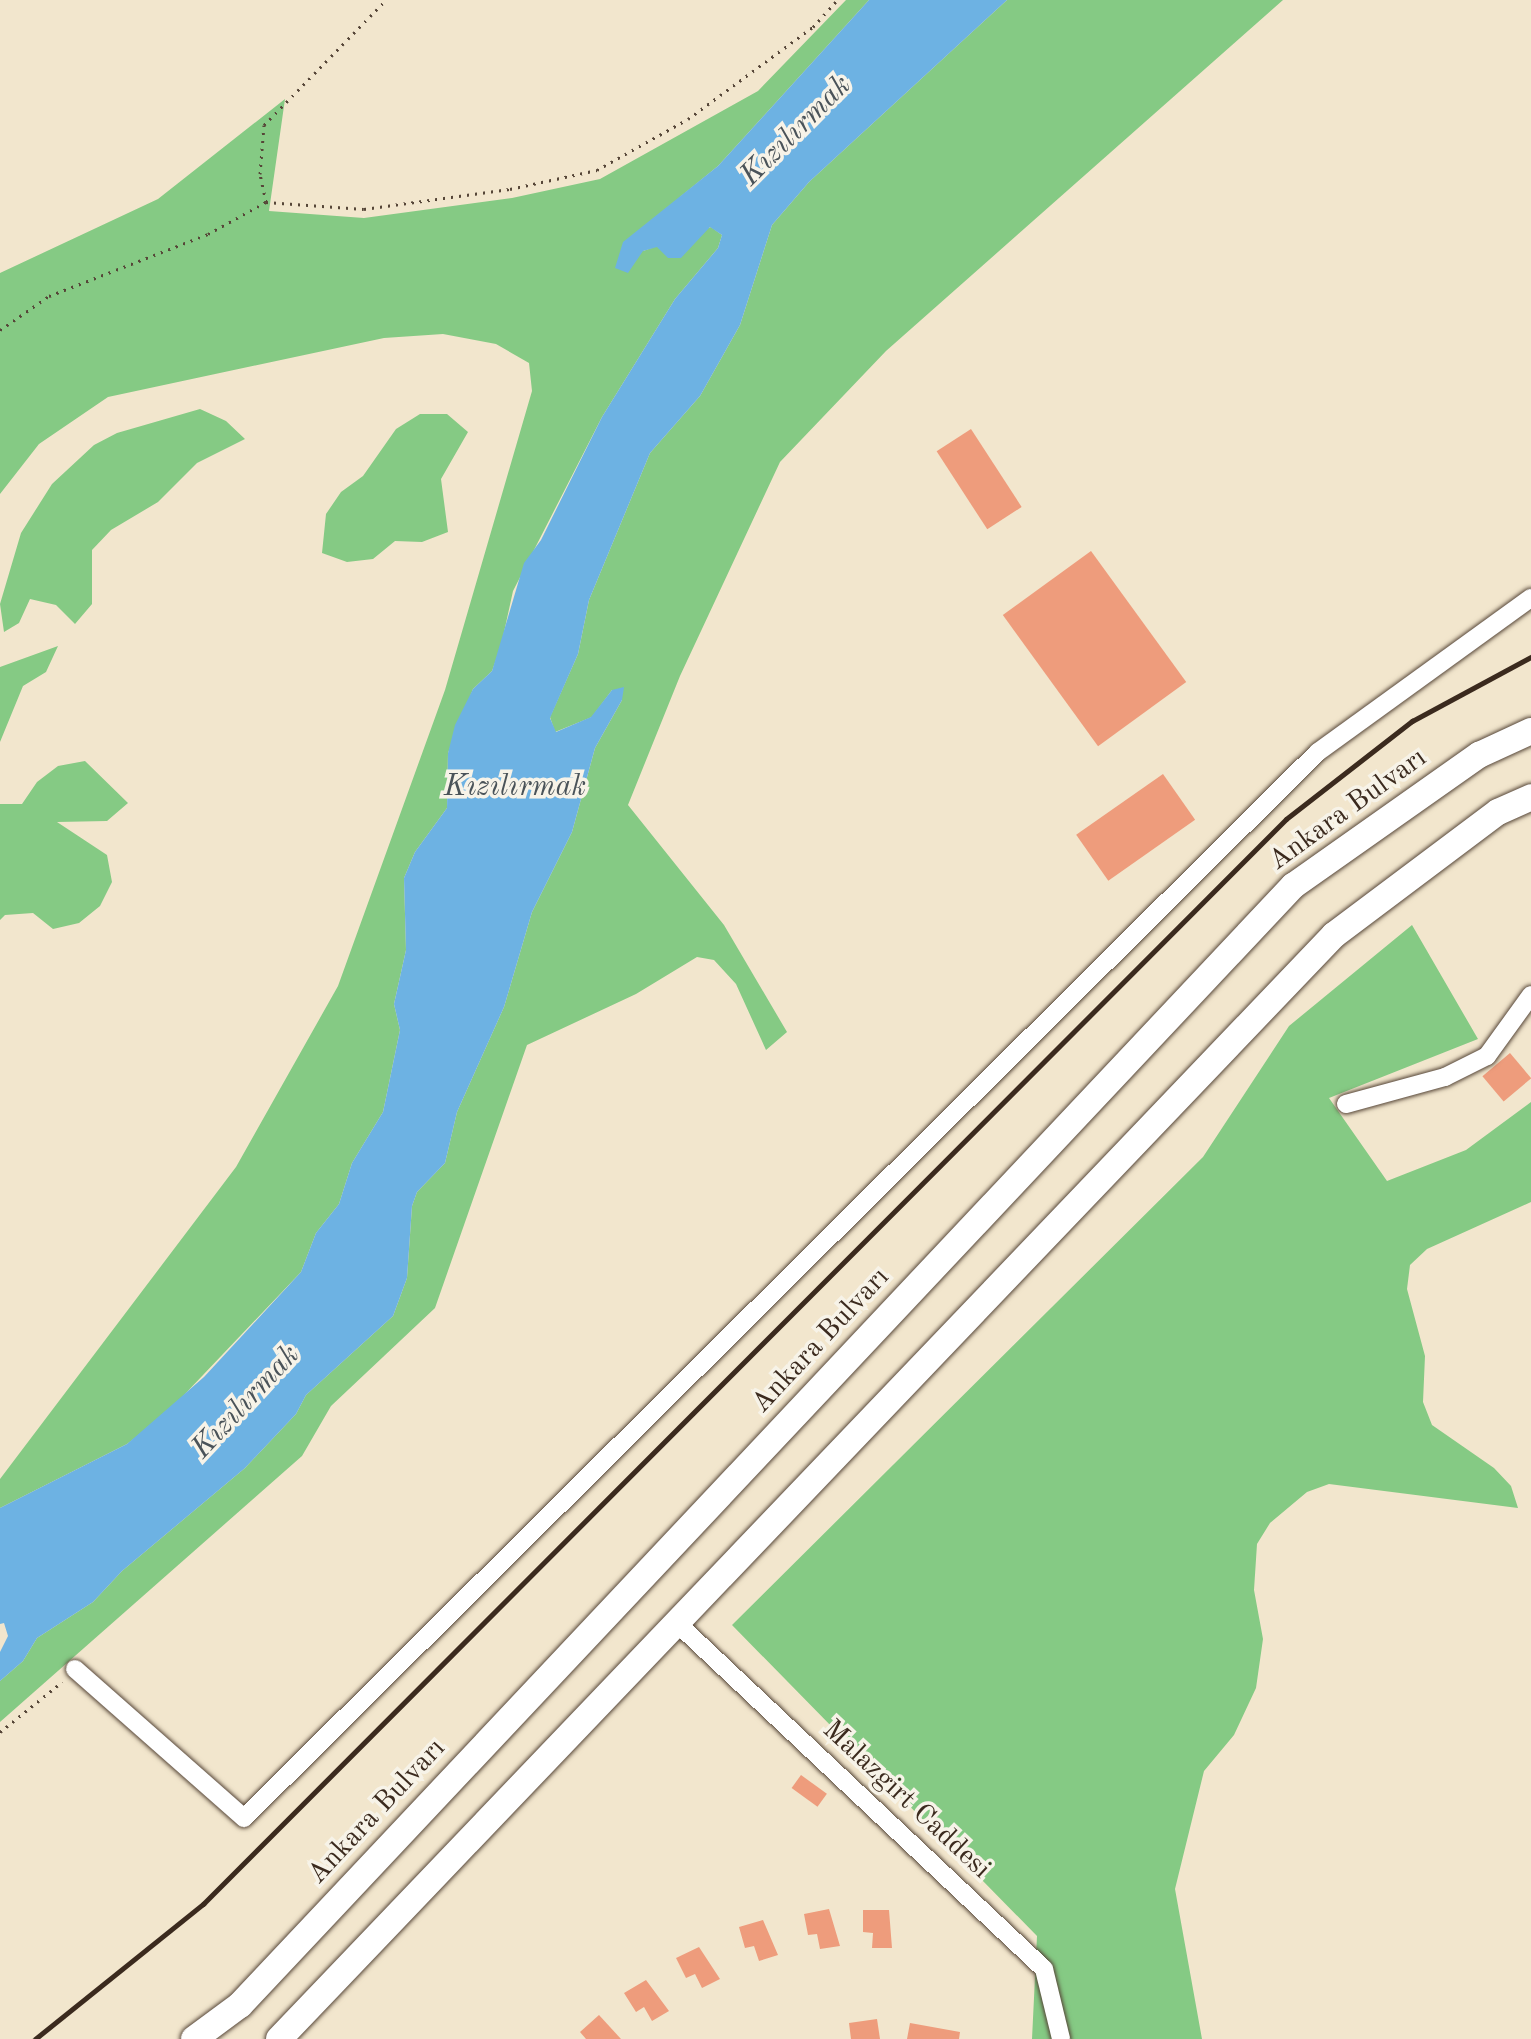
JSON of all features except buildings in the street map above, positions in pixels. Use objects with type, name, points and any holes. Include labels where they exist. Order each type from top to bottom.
[{"type":"highway","name":"Ankara Bulvarı","points":[[194,2039],[240,2005],[1293,886],[1479,755],[1531,731]]},
{"type":"highway","points":[[279,2039],[1334,935],[1498,812],[1531,797]]},
{"type":"street","points":[[75,1669],[244,1818],[1318,752],[1430,668],[1531,598]]},
{"type":"street","points":[[1346,1104],[1445,1077],[1487,1056],[1531,995]]},
{"type":"street","name":"Malazgirt Caddesi","points":[[677,1623],[1044,1969],[1061,2039]]},
{"type":"path","points":[[266,202],[260,174],[264,125],[386,0]]},
{"type":"path","points":[[0,330],[49,296],[208,234],[266,202],[364,209],[510,189],[597,170],[688,119],[813,27],[837,0]]},
{"type":"path","points":[[0,1732],[75,1669]]},
{"type":"green space","points":[[846,0],[869,0],[718,166],[680,197],[643,251],[711,227],[722,235],[718,248],[675,299],[602,417],[513,591],[492,671],[473,689],[448,753],[447,808],[415,852],[404,878],[406,950],[394,1004],[400,1030],[383,1112],[352,1163],[339,1204],[316,1233],[301,1272],[165,1415],[127,1444],[0,1508],[0,1479],[236,1167],[338,986],[445,690],[532,391],[529,363],[496,344],[443,334],[384,338],[108,397],[39,444],[0,494],[0,273],[158,199],[285,99],[269,211],[364,218],[512,198],[600,179],[758,91]]},
{"type":"green space","points":[[1007,0],[1283,0],[886,351],[780,462],[680,676],[628,805],[724,925],[787,1032],[766,1050],[736,984],[714,960],[697,957],[636,994],[527,1045],[435,1308],[331,1406],[302,1456],[0,1722],[0,1681],[23,1661],[37,1638],[93,1602],[122,1571],[245,1468],[296,1414],[306,1395],[393,1316],[407,1278],[412,1206],[417,1192],[445,1163],[457,1112],[504,1007],[532,912],[572,832],[595,748],[622,700],[612,690],[592,717],[555,732],[550,717],[578,654],[589,600],[650,453],[700,396],[740,325],[772,225],[809,182]]},
{"type":"green space","points":[[200,409],[226,421],[245,439],[197,463],[158,502],[111,530],[92,550],[92,604],[75,624],[56,605],[30,599],[19,623],[4,632],[0,604],[21,533],[52,484],[94,445],[117,433]]},
{"type":"green space","points":[[420,414],[447,414],[468,432],[441,479],[448,532],[422,542],[395,541],[373,559],[347,562],[322,553],[326,514],[341,492],[363,476],[396,429]]},
{"type":"green space","points":[[58,646],[46,672],[23,686],[0,742],[0,667]]},
{"type":"green space","points":[[85,761],[128,803],[107,821],[57,822],[107,855],[112,882],[100,906],[79,923],[53,929],[33,913],[5,915],[0,920],[0,804],[22,804],[37,782],[58,766]]},
{"type":"green space","points":[[1412,925],[1478,1039],[1329,1098],[1387,1181],[1466,1150],[1531,1102],[1531,1202],[1427,1249],[1410,1265],[1407,1289],[1425,1356],[1423,1402],[1432,1425],[1494,1468],[1511,1486],[1518,1508],[1329,1484],[1307,1492],[1270,1523],[1257,1544],[1254,1590],[1263,1639],[1256,1688],[1234,1735],[1204,1771],[1175,1889],[1202,2039],[1032,2039],[1037,1936],[732,1625],[1203,1157],[1289,1026]]},
{"type":"water","name":"Kızılırmak","points":[[869,0],[1007,0],[809,182],[772,225],[740,325],[700,396],[650,453],[589,600],[578,654],[550,718],[556,732],[591,717],[612,690],[624,687],[622,700],[595,748],[572,832],[532,912],[504,1007],[457,1112],[445,1163],[417,1192],[412,1206],[407,1278],[393,1316],[306,1395],[296,1414],[245,1468],[122,1571],[93,1602],[37,1638],[23,1661],[0,1681],[0,1652],[8,1636],[4,1623],[0,1624],[0,1508],[127,1444],[204,1377],[301,1272],[316,1233],[339,1204],[352,1163],[383,1112],[400,1030],[394,1004],[406,950],[404,878],[415,852],[447,808],[448,753],[455,725],[473,689],[492,671],[524,563],[541,540],[602,417],[675,299],[718,248],[722,235],[710,227],[681,258],[668,258],[657,247],[643,251],[628,273],[615,268],[623,242],[718,166]]},
{"type":"railway","points":[[35,2039],[203,1904],[1286,819],[1412,721],[1531,657]]}]
